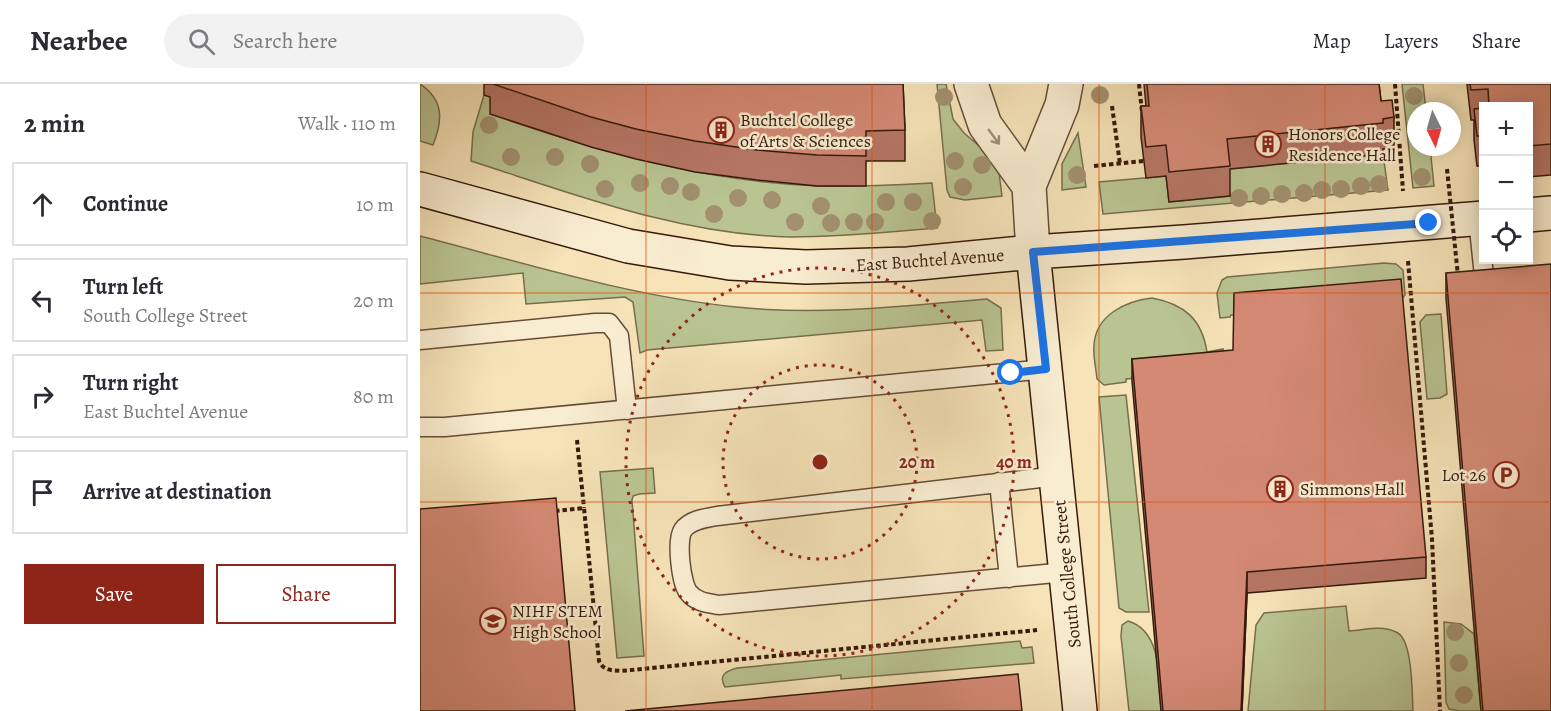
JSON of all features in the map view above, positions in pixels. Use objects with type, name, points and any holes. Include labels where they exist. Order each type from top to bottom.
[{"type":"main road","points":[[971,84],[985,125],[1029,186]]},
{"type":"main road","name":"South College Street","points":[[1066,84],[1062,105],[1029,186],[1033,252],[1080,711]]},
{"type":"main road","name":"East Buchtel Avenue","points":[[420,189],[628,246],[730,263],[806,267],[897,265],[1033,252],[1479,219]]},
{"type":"main road","points":[[1533,215],[1551,213]]},
{"type":"lane","points":[[1484,264],[1486,296]]},
{"type":"lane","points":[[420,340],[609,323],[619,336],[627,410]]},
{"type":"lane","points":[[420,427],[445,427],[1046,369]]},
{"type":"lane","points":[[1057,476],[717,516],[695,521],[689,525],[683,530],[679,543],[688,593],[702,602],[719,605],[1066,572]]},
{"type":"lane","points":[[999,482],[1009,578]]},
{"type":"path","points":[[1139,84],[1142,114]]},
{"type":"path","points":[[1395,84],[1404,199]]},
{"type":"path","points":[[1139,91],[1151,89]]},
{"type":"path","points":[[1113,106],[1120,164]]},
{"type":"path","points":[[1094,166],[1144,161]]},
{"type":"path","points":[[1447,169],[1459,286]]},
{"type":"path","points":[[1408,261],[1432,538],[1440,711]]},
{"type":"path","points":[[577,435],[584,508]]},
{"type":"green space","points":[[420,84],[434,97],[439,111],[439,127],[433,145],[420,141]]},
{"type":"green space","points":[[937,84],[946,84],[953,119],[964,133],[991,156],[999,173],[1002,196],[965,200],[950,197],[947,190]]},
{"type":"green space","points":[[1402,84],[1423,84],[1425,102],[1407,102],[1407,131]]},
{"type":"green space","points":[[484,95],[497,99],[491,114],[611,152],[693,171],[734,178],[818,186],[932,183],[937,228],[827,236],[750,235],[668,221],[628,211],[471,161],[473,132]]},
{"type":"green space","points":[[1078,133],[1086,187],[1062,190],[1062,164]]},
{"type":"green space","points":[[1383,154],[1388,190],[1103,214],[1099,182],[1166,176],[1169,202],[1230,196],[1227,169]]},
{"type":"green space","points":[[1410,156],[1431,156],[1434,186],[1413,188]]},
{"type":"green space","points":[[420,236],[616,287],[736,307],[799,311],[893,307],[987,299],[1001,308],[1003,350],[986,351],[982,320],[647,350],[640,353],[633,302],[625,297],[526,304],[523,273],[420,284]]},
{"type":"green space","points":[[1384,263],[1396,264],[1403,270],[1405,295],[1401,300],[1231,315],[1220,318],[1217,293],[1222,280],[1227,277]]},
{"type":"green space","points":[[1152,298],[1173,304],[1190,315],[1201,330],[1207,352],[1223,349],[1225,370],[1126,379],[1126,382],[1104,385],[1097,379],[1094,346],[1100,326],[1106,318],[1122,306]]},
{"type":"green space","points":[[1441,314],[1447,394],[1440,398],[1427,399],[1420,322],[1426,315]]},
{"type":"green space","points":[[1126,395],[1149,612],[1126,612],[1119,608],[1099,397]]},
{"type":"green space","points":[[653,468],[655,493],[639,494],[633,496],[632,500],[644,656],[617,658],[600,472]]},
{"type":"green space","points":[[1346,606],[1349,631],[1385,629],[1402,636],[1409,655],[1413,711],[1248,711],[1256,625],[1264,613]]},
{"type":"green space","points":[[1128,621],[1148,635],[1153,646],[1159,672],[1161,711],[1129,711],[1121,636],[1122,625]]},
{"type":"green space","points":[[1444,622],[1461,624],[1474,634],[1481,711],[1449,709],[1446,702]]},
{"type":"green space","points":[[1020,641],[1022,648],[1032,647],[1034,663],[841,679],[841,675],[725,687],[722,679],[724,674],[737,668]]},
{"type":"building","name":"Buchtel College of Arts & Sciences","points":[[493,84],[903,84],[905,130],[866,131],[866,156],[757,150],[636,129],[591,117]]},
{"type":"building","name":"Honors College Residence Hall","points":[[1147,84],[1379,84],[1381,101],[1392,100],[1394,117],[1383,119],[1383,123],[1227,139],[1230,166],[1169,172],[1166,145],[1146,147],[1141,106],[1149,106]]},
{"type":"building","points":[[1470,84],[1551,84],[1551,144],[1533,146],[1533,102],[1489,102],[1488,89],[1471,90]]},
{"type":"building","points":[[1479,108],[1479,136],[1477,136],[1474,109]]},
{"type":"building","name":"Lot 26","points":[[1551,264],[1551,711],[1483,711],[1446,273]]},
{"type":"building","name":"Simmons Hall","points":[[1401,279],[1426,557],[1247,572],[1241,711],[1163,711],[1132,359],[1233,350],[1234,293]]},
{"type":"building","name":"NIHF STEM High School","points":[[556,498],[575,711],[420,711],[420,509]]},
{"type":"building","points":[[1018,674],[1022,711],[625,711]]},
{"type":"place","name":"Buchtel College of Arts & Sciences","points":[[721,130]]},
{"type":"place","name":"Honors College Residence Hall","points":[[1268,144]]},
{"type":"place","name":"Lot 26","points":[[1506,475]]},
{"type":"place","name":"Simmons Hall","points":[[1280,489]]},
{"type":"place","name":"NIHF STEM High School","points":[[493,621]]},
{"type":"route","points":[[1011,373],[1046,369],[1033,252],[1429,223]]}]
